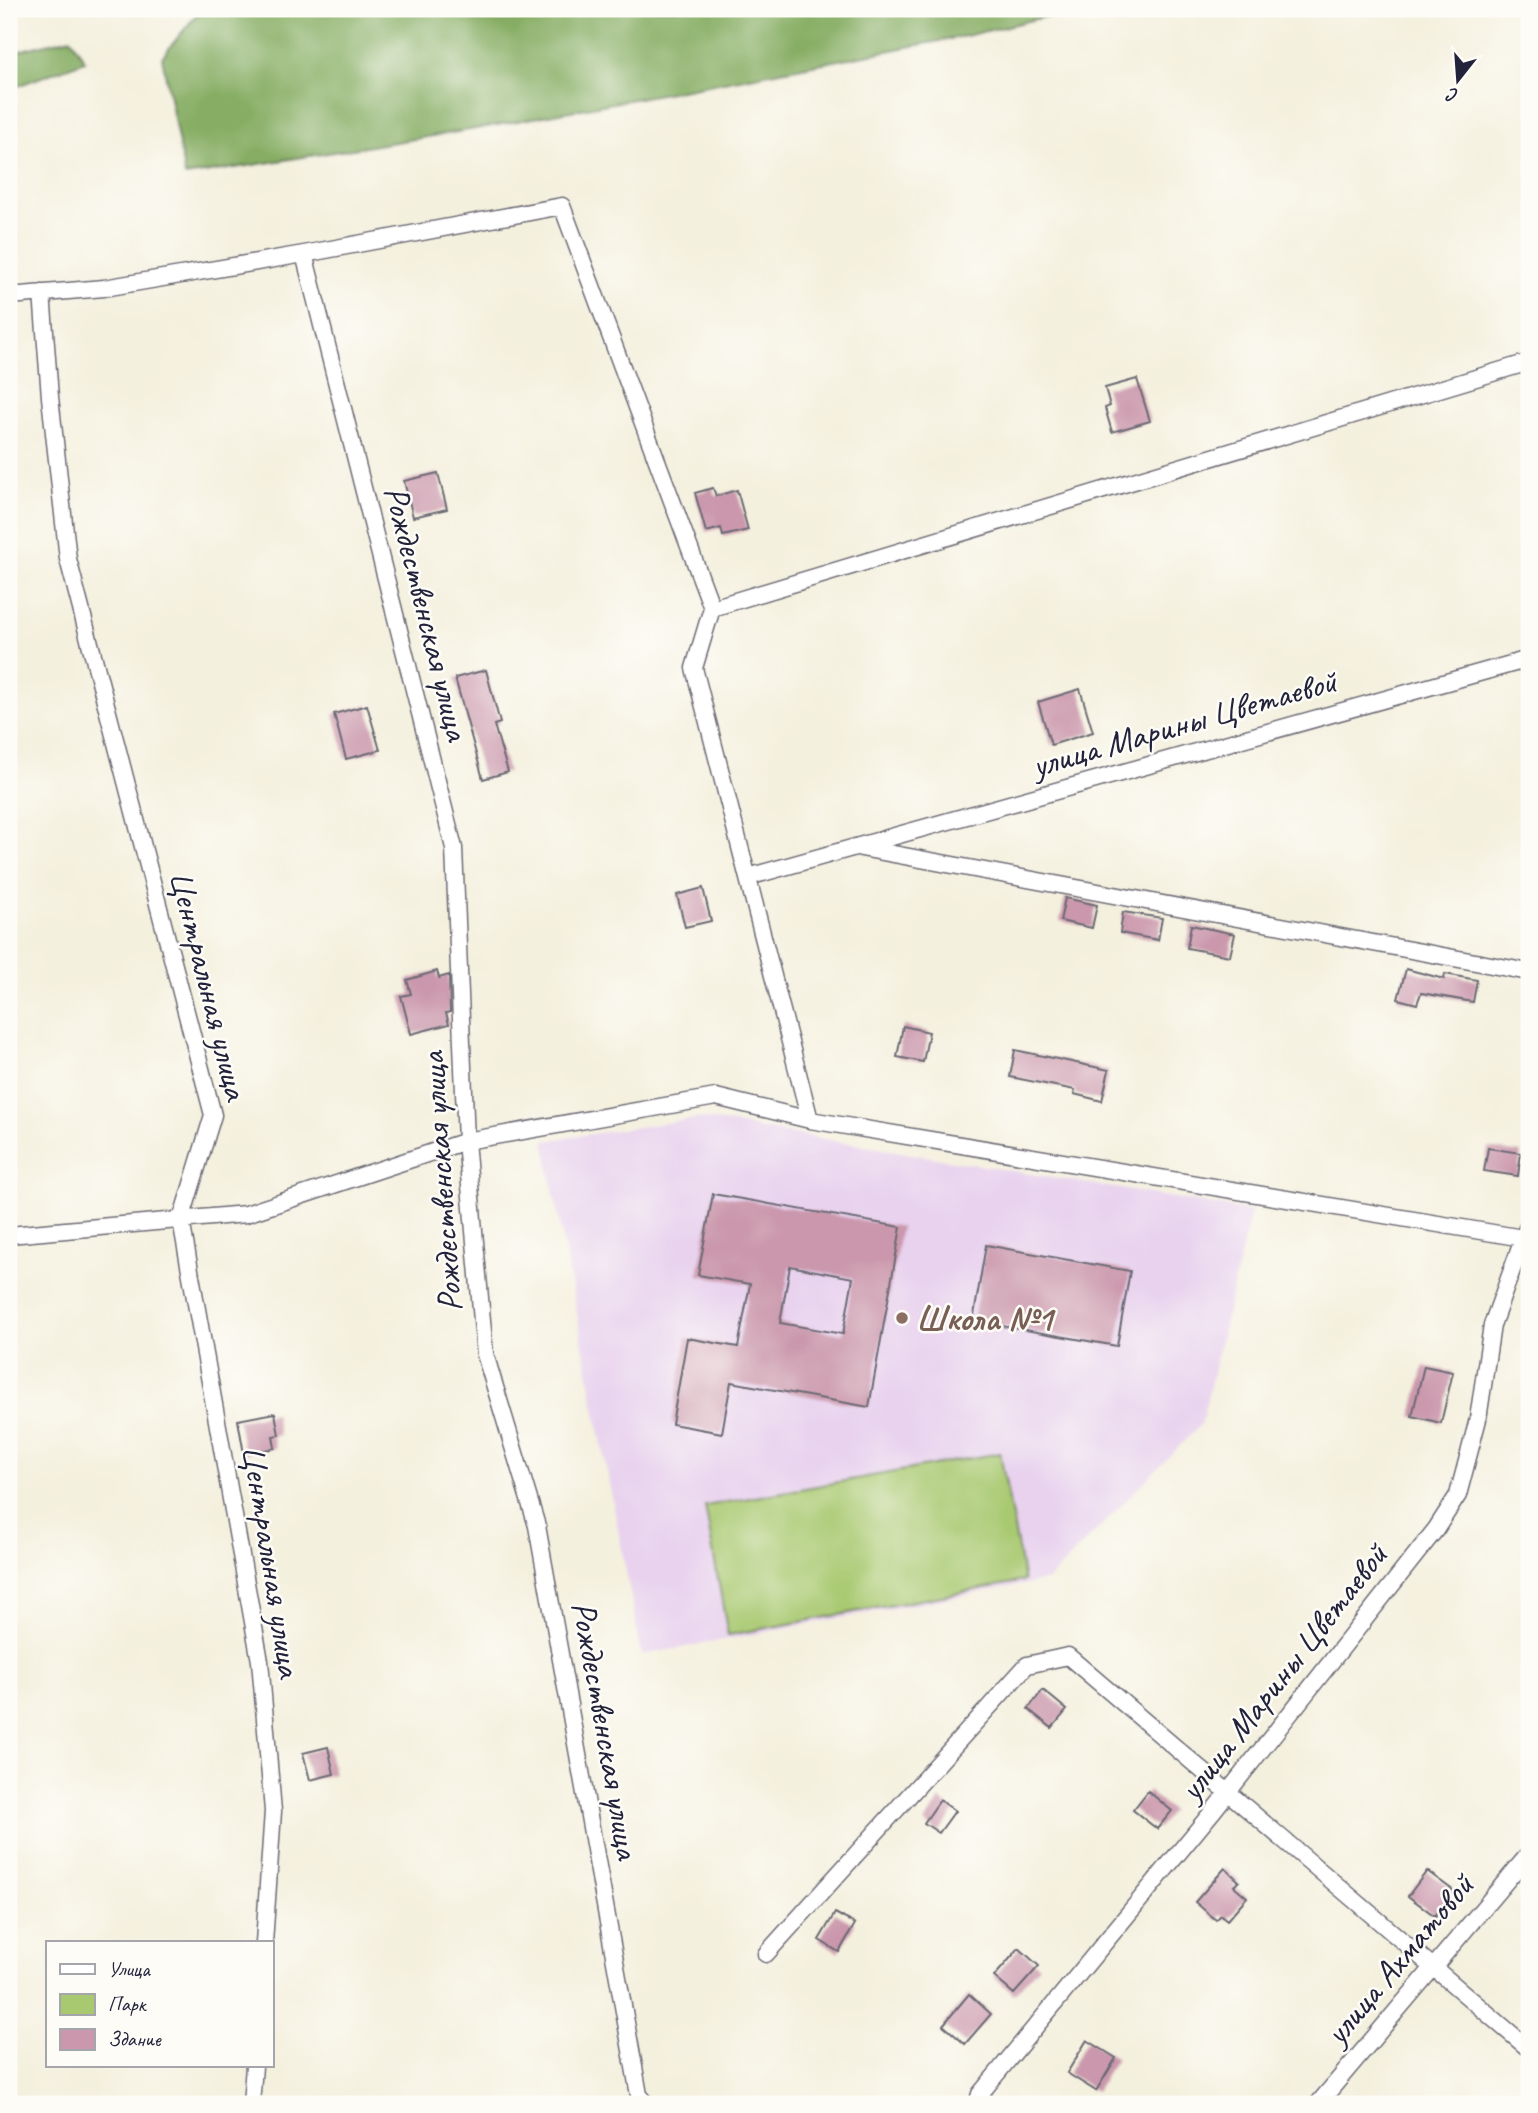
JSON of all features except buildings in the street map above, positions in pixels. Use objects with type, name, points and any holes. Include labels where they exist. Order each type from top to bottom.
[{"type":"street","points":[[9,296],[104,288],[562,206],[712,608],[694,668],[810,1120]]},
{"type":"street","name":"Рождественская улица","points":[[304,254],[454,848],[466,1141],[485,1354],[537,1526],[643,2101]]},
{"type":"street","name":"Центральная улица","points":[[42,293],[50,397],[68,559],[213,1115],[181,1220],[260,1661],[273,1811],[264,1941]]},
{"type":"street","points":[[712,608],[1529,362]]},
{"type":"street","name":"улица Марины Цветаевой","points":[[748,877],[1529,659]]},
{"type":"street","name":"улица Марины Цветаевой","points":[[856,847],[1529,972]]},
{"type":"street","points":[[9,1235],[246,1214],[466,1141],[716,1097],[810,1120],[1528,1233]]},
{"type":"street","name":"улица Марины Цветаевой","points":[[977,2104],[980,2094],[1228,1792],[1436,1529],[1458,1494],[1478,1419],[1492,1325],[1528,1233]]},
{"type":"street","points":[[766,1954],[1027,1665],[1068,1656],[1529,2049]]},
{"type":"street","name":"улица Ахматовой","points":[[1318,2104],[1529,1854]]},
{"type":"street","points":[[251,2104],[254,2068]]},
{"type":"shaded area","name":"Школа №1","points":[[699,1118],[1251,1211],[1201,1424],[1048,1580],[642,1655],[544,1141]]},
{"type":"green space","points":[[201,9],[1077,9],[966,36],[476,129],[185,176],[162,57]]},
{"type":"green space","points":[[71,38],[85,61],[9,89],[9,53]]},
{"type":"green space","points":[[1000,1453],[1024,1581],[728,1635],[705,1506]]},
{"type":"place","name":"Школа №1","points":[[902,1318]]}]
